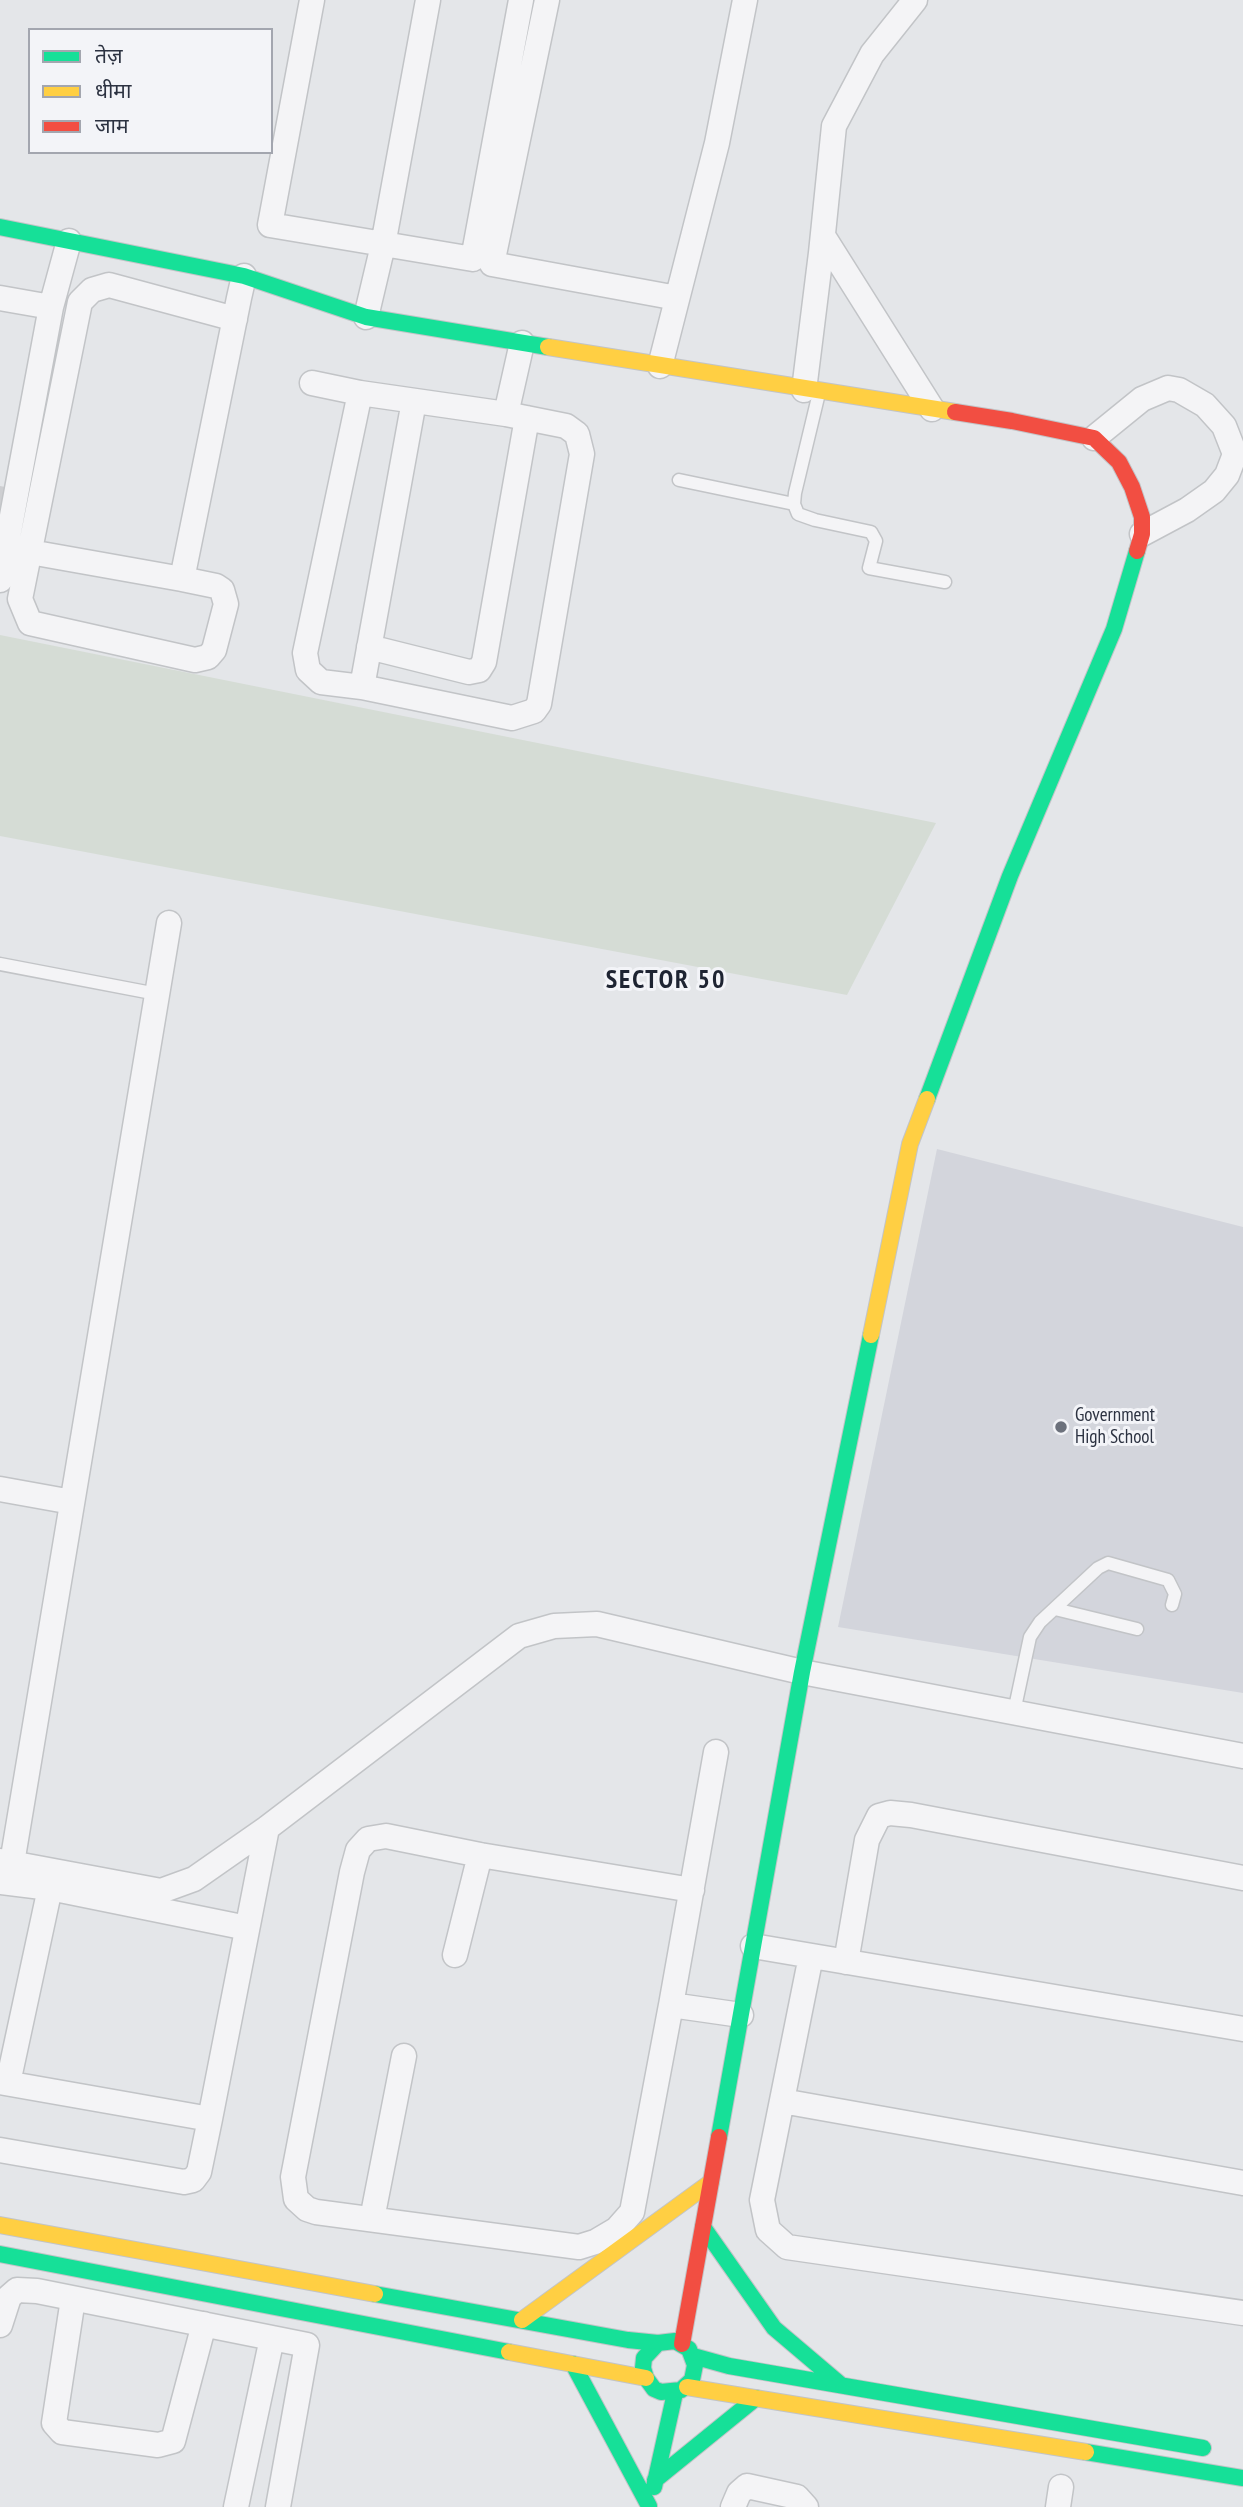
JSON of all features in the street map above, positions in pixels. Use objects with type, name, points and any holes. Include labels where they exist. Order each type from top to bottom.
[{"type":"main road","points":[[0,227],[244,276],[366,317],[811,391],[1012,421],[1094,438],[1119,462],[1132,487],[1142,517],[1142,534],[1114,629],[1010,876],[910,1144],[802,1672],[702,2227],[688,2350],[695,2372],[681,2390],[649,2507]]},
{"type":"main road","points":[[522,2320],[711,2182]]},
{"type":"main road","points":[[0,2225],[522,2320],[658,2343],[675,2341],[688,2350],[729,2366],[1216,2450]]},
{"type":"main road","points":[[702,2227],[774,2328],[840,2385]]},
{"type":"main road","points":[[0,2254],[646,2378]]},
{"type":"main road","points":[[658,2343],[650,2349],[643,2368],[654,2389],[661,2392],[681,2390],[756,2398],[1243,2479]]},
{"type":"main road","points":[[573,2364],[649,2507]]},
{"type":"main road","points":[[655,2480],[756,2398]]},
{"type":"street","points":[[312,0],[270,225],[473,259],[521,0]]},
{"type":"street","points":[[366,317],[383,245],[428,0]]},
{"type":"street","points":[[547,0],[492,264],[677,298]]},
{"type":"street","points":[[660,366],[717,143],[745,0]]},
{"type":"street","points":[[811,391],[834,125],[873,54],[915,0]]},
{"type":"street","points":[[823,236],[932,409]]},
{"type":"street","points":[[0,580],[11,469],[69,241]]},
{"type":"street","points":[[182,579],[244,276]]},
{"type":"street","points":[[30,552],[216,586],[222,590],[226,604],[215,650],[208,657],[195,660],[30,623],[20,599],[80,302],[92,290],[108,285],[235,319]]},
{"type":"street","points":[[0,298],[51,307]]},
{"type":"street","points":[[369,648],[469,672],[479,670],[484,662],[517,416],[522,343]]},
{"type":"street","points":[[313,383],[360,393],[517,416],[566,426],[577,434],[582,454],[539,704],[534,711],[512,718],[362,687],[321,682],[308,670],[305,653],[360,393]]},
{"type":"street","points":[[1094,438],[1142,399],[1168,388],[1179,390],[1205,405],[1223,426],[1239,455],[1213,491],[1142,534]]},
{"type":"street","points":[[362,687],[414,401]]},
{"type":"street","points":[[4,1869],[72,1502],[169,923]]},
{"type":"street","points":[[0,1489],[72,1502]]},
{"type":"street","points":[[4,1869],[161,1891],[194,1879],[267,1828],[519,1636],[554,1626],[597,1624],[802,1672],[1243,1756]]},
{"type":"street","points":[[692,1891],[386,1836],[368,1839],[358,1850],[293,2177],[296,2199],[307,2209],[579,2247],[617,2229],[632,2212],[635,2199],[692,1891],[716,1752]]},
{"type":"street","points":[[846,1962],[867,1840],[879,1816],[890,1813],[1243,1878]]},
{"type":"street","points":[[0,2150],[184,2182],[193,2180],[199,2172],[267,1828]]},
{"type":"street","points":[[455,1955],[480,1855]]},
{"type":"street","points":[[4,1869],[50,1888],[247,1928]]},
{"type":"street","points":[[50,1888],[4,2082],[210,2119]]},
{"type":"street","points":[[753,1946],[1243,2029]]},
{"type":"street","points":[[811,1956],[762,2200],[768,2230],[787,2247],[1243,2313]]},
{"type":"street","points":[[671,2005],[741,2015]]},
{"type":"street","points":[[372,2219],[404,2056]]},
{"type":"street","points":[[782,2101],[1243,2183]]},
{"type":"street","points":[[0,2325],[9,2297],[17,2290],[37,2291],[307,2346],[278,2507]]},
{"type":"street","points":[[73,2298],[54,2423],[62,2432],[158,2445],[173,2441],[204,2324]]},
{"type":"street","points":[[236,2507],[272,2338]]},
{"type":"street","points":[[733,2507],[738,2493],[747,2486],[797,2497],[806,2507]]},
{"type":"lane","points":[[811,391],[794,504],[798,514],[871,532],[876,541],[869,568],[945,582]]},
{"type":"lane","points":[[679,480],[794,504]]},
{"type":"lane","points":[[0,964],[157,994]]},
{"type":"lane","points":[[1014,1712],[1030,1637],[1040,1622],[1098,1568],[1108,1563],[1168,1580],[1175,1594],[1172,1605]]},
{"type":"lane","points":[[1055,1609],[1137,1629]]},
{"type":"shaded area","points":[[0,635],[936,823],[847,995],[0,836]]},
{"type":"shaded area","name":"Government High School","points":[[937,1149],[1243,1227],[1243,1693],[838,1627]]},
{"type":"building","points":[[0,486],[10,488],[0,526]]},
{"type":"traffic: fast","points":[[0,227],[244,276],[366,317],[548,347]]},
{"type":"traffic: fast","points":[[927,1099],[1010,876],[1114,629],[1137,551]]},
{"type":"traffic: fast","points":[[719,2137],[802,1672],[871,1335]]},
{"type":"traffic: fast","points":[[703,2227],[774,2328],[840,2384]]},
{"type":"traffic: fast","points":[[0,2254],[509,2352]]},
{"type":"traffic: fast","points":[[375,2294],[628,2340],[658,2343],[675,2341],[689,2349],[695,2365],[692,2380],[681,2390],[661,2392],[654,2389],[646,2378],[644,2358],[658,2343]]},
{"type":"traffic: fast","points":[[693,2356],[729,2366],[1203,2448]]},
{"type":"traffic: fast","points":[[573,2364],[649,2506]]},
{"type":"traffic: fast","points":[[654,2487],[675,2393]]},
{"type":"traffic: fast","points":[[655,2480],[756,2398]]},
{"type":"traffic: fast","points":[[1086,2452],[1243,2478]]},
{"type":"traffic: slow","points":[[548,347],[955,412]]},
{"type":"traffic: slow","points":[[871,1335],[910,1144],[927,1099]]},
{"type":"traffic: slow","points":[[522,2320],[711,2182]]},
{"type":"traffic: slow","points":[[0,2225],[375,2294]]},
{"type":"traffic: slow","points":[[509,2352],[646,2378]]},
{"type":"traffic: slow","points":[[687,2387],[1086,2452]]},
{"type":"traffic: jam","points":[[955,412],[1094,438],[1119,462],[1132,487],[1142,517],[1142,534],[1137,551]]},
{"type":"traffic: jam","points":[[682,2344],[719,2137]]},
{"type":"place","name":"Government High School","points":[[1061,1427]]},
{"type":"district","name":"SECTOR 50","points":[[666,981]]}]
